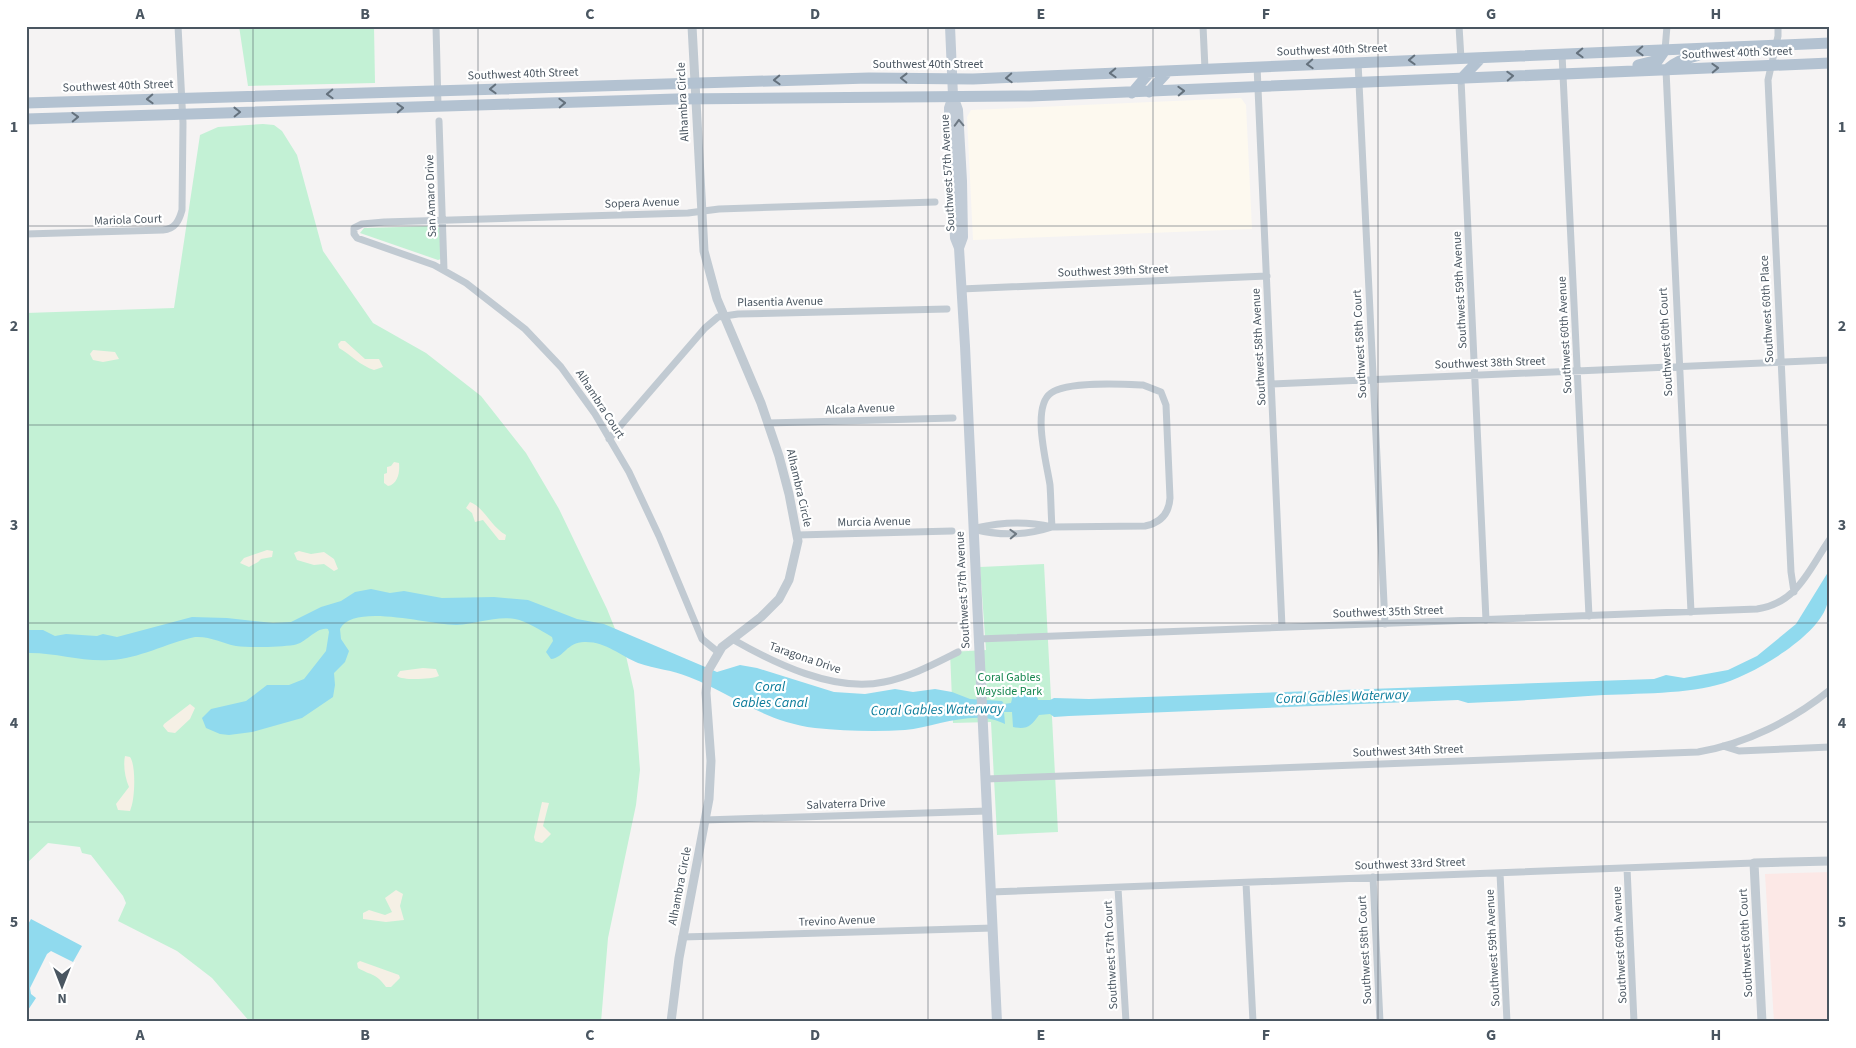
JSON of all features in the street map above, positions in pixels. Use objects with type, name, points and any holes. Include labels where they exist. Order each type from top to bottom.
[{"type":"main road","name":"Southwest 57th Avenue","points":[[950,26],[953,96],[958,110],[962,181],[963,237],[959,248]]},
{"type":"main road","name":"Southwest 40th Street","points":[[26,103],[869,78],[952,79],[1830,43]]},
{"type":"main road","points":[[1666,70],[1676,61],[1684,58],[1701,57],[1712,48]]},
{"type":"main road","points":[[1628,71],[1639,64],[1658,60],[1665,50]]},
{"type":"main road","points":[[1461,79],[1481,58]]},
{"type":"main road","name":"Southwest 40th Street","points":[[26,119],[695,98],[1132,93],[1830,63]]},
{"type":"main road","points":[[1149,92],[1168,71]]},
{"type":"main road","points":[[1132,93],[1150,72]]},
{"type":"main road","name":"Southwest 57th Avenue","points":[[953,96],[948,108],[955,238],[959,248],[998,1022]]},
{"type":"main road","points":[[952,187],[957,181],[962,181]]},
{"type":"street","points":[[178,26],[183,114]]},
{"type":"street","points":[[436,26],[438,106]]},
{"type":"street","name":"Alhambra Circle","points":[[671,1022],[682,937],[706,820],[712,761],[706,688],[710,666],[718,652],[732,638],[762,617],[779,599],[791,574],[797,549],[797,535],[787,484],[768,423],[717,299],[704,251],[692,26]]},
{"type":"street","points":[[1203,26],[1205,69]]},
{"type":"street","points":[[1459,26],[1461,58]]},
{"type":"street","points":[[1665,50],[1667,26]]},
{"type":"street","name":"Southwest 60th Place","points":[[1778,26],[1777,45],[1770,65],[1768,80],[1791,572],[1794,592]]},
{"type":"street","name":"Southwest 60th Avenue","points":[[1562,54],[1589,616]]},
{"type":"street","name":"Southwest 58th Court","points":[[1358,62],[1385,624]]},
{"type":"street","name":"Southwest 58th Avenue","points":[[1257,66],[1282,627]]},
{"type":"street","name":"Southwest 60th Court","points":[[1666,70],[1691,612]]},
{"type":"street","name":"Southwest 59th Avenue","points":[[1461,79],[1486,620]]},
{"type":"street","name":"Mariola Court","points":[[26,234],[163,230],[172,228],[179,219],[182,210],[183,114]]},
{"type":"street","name":"San Amaro Drive","points":[[439,121],[444,270]]},
{"type":"street","name":"Sopera Avenue","points":[[353,232],[356,227],[367,224],[443,220],[935,202]]},
{"type":"street","name":"Alhambra Court","points":[[353,232],[361,240],[412,256],[444,270],[491,300],[542,345],[574,383],[609,439],[645,504],[702,639],[718,652]]},
{"type":"street","name":"Southwest 39th Street","points":[[961,289],[1267,276]]},
{"type":"street","name":"Plasentia Avenue","points":[[609,439],[714,319],[724,316],[947,309]]},
{"type":"street","name":"Southwest 38th Street","points":[[1272,384],[1830,360]]},
{"type":"street","points":[[973,529],[995,535],[1033,534],[1052,528],[1144,526],[1156,523],[1164,517],[1170,503],[1170,491],[1166,408],[1163,396],[1158,390],[1142,385],[1083,386],[1060,389],[1049,395],[1044,402],[1042,419],[1050,485],[1052,528]]},
{"type":"street","name":"Alcala Avenue","points":[[768,423],[953,418]]},
{"type":"street","name":"Murcia Avenue","points":[[797,535],[952,531]]},
{"type":"street","name":"Southwest 35th Street","points":[[978,639],[1763,608],[1778,604],[1794,592],[1805,580],[1830,539]]},
{"type":"street","name":"Taragona Drive","points":[[732,638],[786,666],[852,685],[876,684],[900,678],[958,652]]},
{"type":"street","points":[[1722,746],[1786,720],[1830,690]]},
{"type":"street","name":"Southwest 34th Street","points":[[986,779],[1698,752],[1722,746],[1739,751],[1830,747]]},
{"type":"street","name":"Salvaterra Drive","points":[[706,820],[987,811]]},
{"type":"street","name":"Southwest 33rd Street","points":[[991,892],[1830,861]]},
{"type":"street","name":"Southwest 60th Court","points":[[1754,863],[1762,1022]]},
{"type":"street","name":"Southwest 60th Avenue","points":[[1627,868],[1634,1022]]},
{"type":"street","name":"Southwest 59th Avenue","points":[[1500,873],[1507,1022]]},
{"type":"street","name":"Southwest 58th Court","points":[[1373,877],[1380,1022]]},
{"type":"street","points":[[1246,883],[1253,1022]]},
{"type":"street","name":"Southwest 57th Court","points":[[1118,888],[1126,1022]]},
{"type":"street","name":"Trevino Avenue","points":[[682,937],[993,928]]},
{"type":"shaded area","points":[[1241,98],[1246,105],[1252,229],[973,240],[967,117],[971,110]]},
{"type":"shaded area","points":[[1830,872],[1830,1022],[1774,1022],[1765,874]]},
{"type":"green space","points":[[239,26],[374,26],[375,83],[248,86]]},
{"type":"green space","points":[[274,125],[282,131],[297,155],[323,251],[373,323],[426,353],[481,396],[526,453],[559,509],[607,609],[626,656],[634,691],[640,770],[636,805],[608,938],[601,1022],[250,1022],[212,978],[177,951],[118,921],[126,903],[123,896],[91,855],[82,853],[80,847],[48,843],[26,864],[26,313],[174,308],[200,135],[218,127]]},
{"type":"green space","points":[[435,226],[440,228],[441,259],[438,260],[360,233],[364,228]]},
{"type":"green space","name":"Coral Gables Wayside Park","points":[[1044,564],[1058,832],[997,835],[991,722],[953,723],[950,652],[986,650],[980,567]]},
{"type":"sand","points":[[341,341],[345,341],[365,359],[379,359],[383,367],[374,370],[365,366],[339,348],[338,344]]},
{"type":"sand","points":[[93,350],[115,352],[119,359],[103,362],[93,360],[90,354]]},
{"type":"sand","points":[[394,462],[399,463],[399,474],[394,483],[388,486],[384,483],[384,474],[387,473],[387,467],[391,466]]},
{"type":"sand","points":[[470,502],[479,508],[506,535],[505,540],[499,540],[483,520],[475,522],[472,513],[466,508]]},
{"type":"sand","points":[[267,550],[273,551],[272,557],[261,559],[249,567],[240,563],[244,558]]},
{"type":"sand","points":[[299,551],[311,554],[324,552],[334,559],[338,569],[334,571],[324,564],[314,565],[297,560],[294,553]]},
{"type":"sand","points":[[423,668],[436,669],[439,676],[405,679],[397,676],[400,671]]},
{"type":"sand","points":[[190,704],[195,708],[190,719],[175,733],[168,732],[163,726],[164,724]]},
{"type":"sand","points":[[125,756],[130,757],[132,761],[134,774],[130,811],[118,810],[116,804],[129,787],[126,780]]},
{"type":"sand","points":[[542,802],[549,803],[543,826],[551,834],[542,843],[535,841],[534,837]]},
{"type":"sand","points":[[396,890],[403,894],[400,906],[404,920],[386,922],[363,919],[363,913],[369,910],[385,915],[392,912],[385,898]]},
{"type":"sand","points":[[360,961],[399,975],[400,978],[391,987],[386,987],[376,977],[358,968],[357,963]]},
{"type":"water","name":"Coral Gables Canal","points":[[1830,569],[1830,590],[1827,605],[1818,622],[1807,634],[1762,666],[1730,681],[1687,691],[1468,703],[1458,700],[1054,717],[1050,714],[1039,715],[1031,724],[1022,728],[1013,727],[1012,712],[1004,712],[1005,724],[981,718],[968,718],[905,730],[883,731],[815,728],[796,725],[764,714],[689,677],[638,663],[600,644],[580,642],[551,659],[546,652],[553,641],[552,637],[534,626],[508,618],[457,625],[377,616],[361,617],[348,621],[340,629],[341,639],[349,651],[345,662],[334,673],[333,697],[302,718],[252,732],[229,735],[220,734],[206,728],[202,718],[211,709],[246,701],[267,685],[289,685],[304,679],[326,651],[328,629],[320,630],[294,645],[242,647],[195,637],[131,657],[110,660],[89,660],[26,653],[26,630],[43,630],[55,636],[66,634],[97,636],[103,634],[117,637],[192,617],[227,618],[273,623],[291,622],[321,607],[341,601],[355,592],[371,589],[390,593],[404,591],[442,598],[494,597],[528,600],[577,619],[604,624],[717,672],[740,665],[757,668],[834,692],[865,694],[895,689],[913,692],[935,689],[952,692],[970,699],[1002,701],[1004,704],[1011,703],[1013,695],[1019,692],[1037,696],[1038,700],[1050,700],[1054,698],[1089,699],[1654,679],[1666,675],[1684,678],[1728,670],[1757,656],[1796,624]]},
{"type":"water","points":[[31,919],[82,946],[73,962],[51,951],[47,954],[30,988],[31,994],[36,998],[26,1013],[26,928]]},
{"type":"water label","name":"Coral Gables Waterway","points":[[1342,697]]},
{"type":"water label","name":"Coral Gables Waterway","points":[[937,710]]}]
